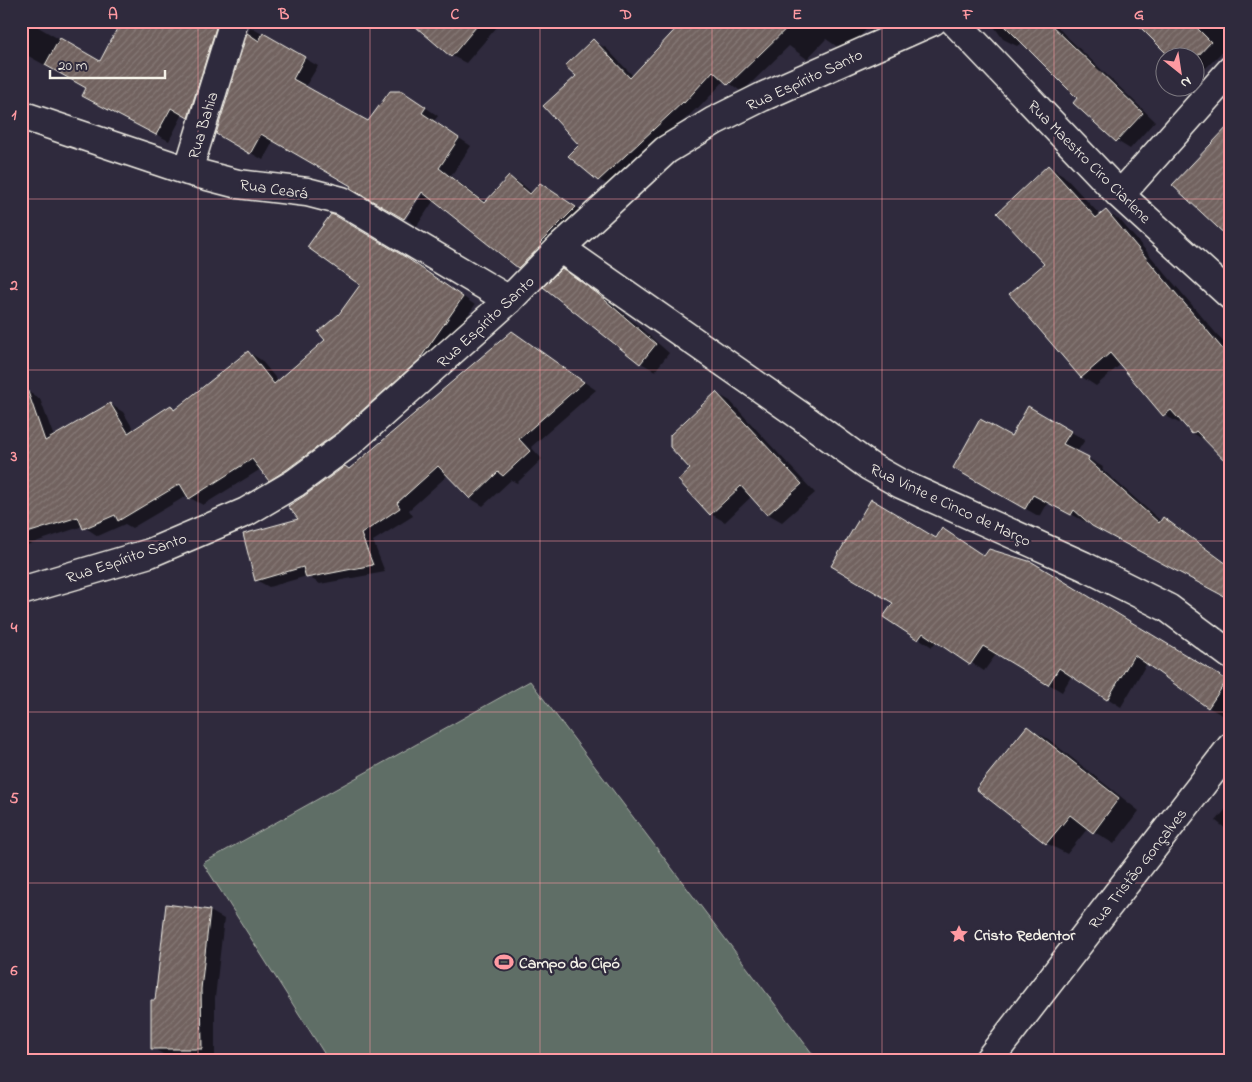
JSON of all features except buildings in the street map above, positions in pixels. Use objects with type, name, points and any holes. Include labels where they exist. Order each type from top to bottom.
[{"type":"street","name":"Rua Bahia","points":[[188,171],[234,21]]},
{"type":"street","name":"Rua Espírito Santo","points":[[21,591],[150,552],[246,512],[287,488],[348,444],[509,300],[560,248],[666,150],[714,121],[762,97],[933,21]]},
{"type":"street","name":"Rua Maestro Ciro Ciarlene","points":[[954,21],[1120,195],[1231,296]]},
{"type":"street","points":[[1120,195],[1231,70]]},
{"type":"street","name":"Rua Ceará","points":[[21,115],[188,171],[238,184],[307,192],[342,201],[509,300]]},
{"type":"street","name":"Rua Vinte e Cinco de Março","points":[[560,248],[869,466],[901,484],[1084,566],[1168,608],[1231,656]]},
{"type":"street","name":"Rua Tristão Gonçalves","points":[[988,1061],[1231,747]]},
{"type":"green space","name":"Campo do Cipó","points":[[530,681],[818,1061],[329,1061],[203,863]]},
{"type":"place","name":"Cristo Redentor","points":[[959,934]]},
{"type":"place","name":"Campo do Cipó","points":[[504,962]]}]
